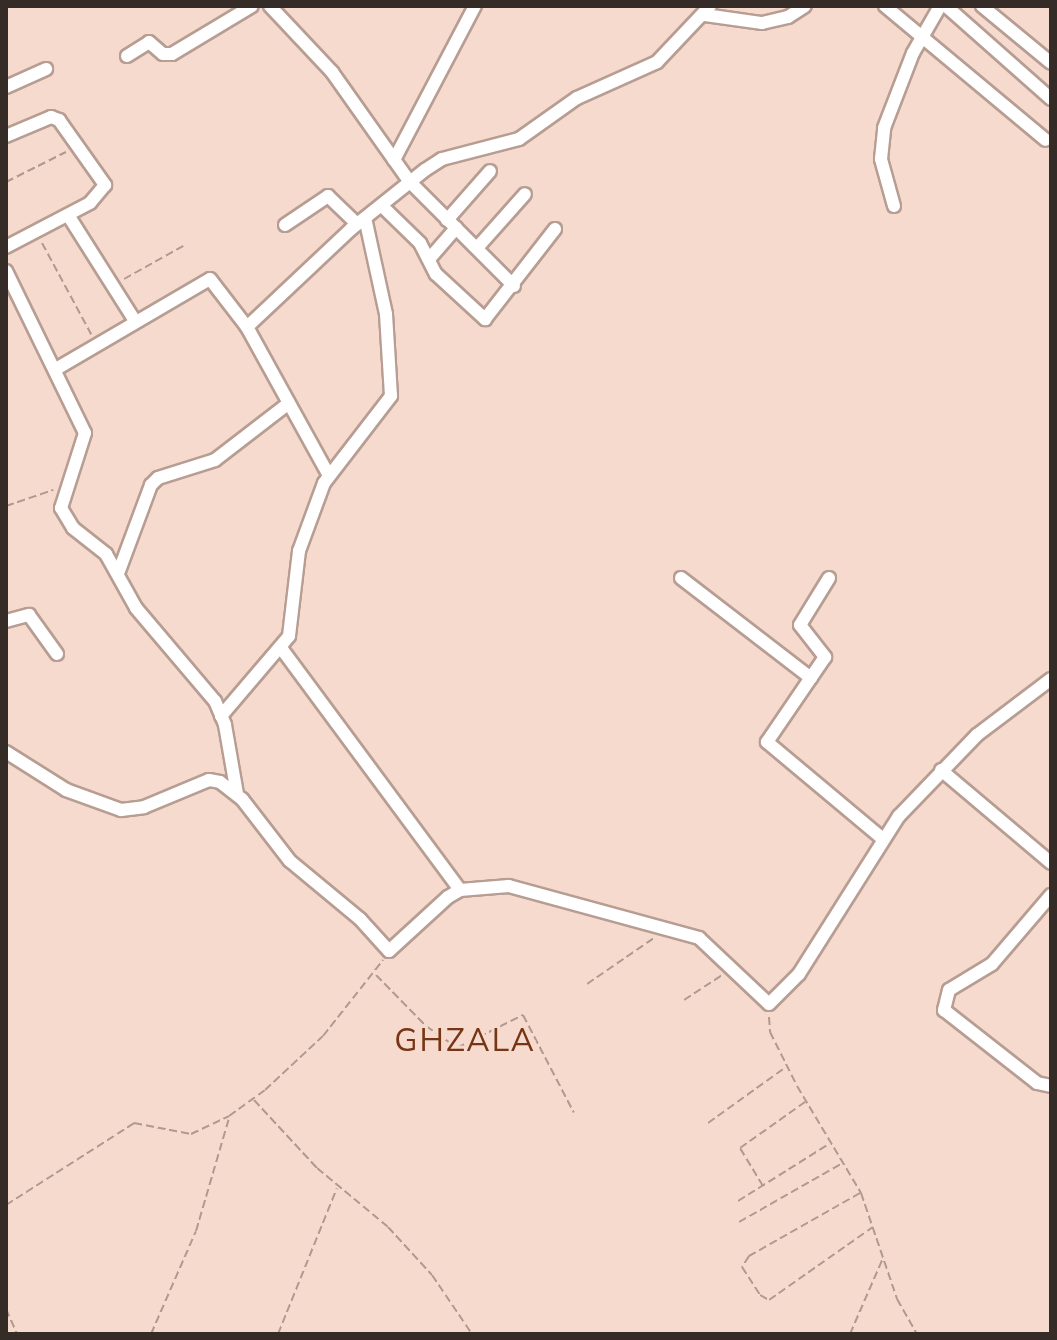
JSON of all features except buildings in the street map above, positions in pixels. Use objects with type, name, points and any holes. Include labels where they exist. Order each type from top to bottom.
[{"type":"street","points":[[127,56],[149,42],[163,54],[172,54],[252,6]]},
{"type":"street","points":[[270,6],[332,72],[410,182],[514,286]]},
{"type":"street","points":[[394,160],[475,6]]},
{"type":"street","points":[[247,327],[361,221],[442,159],[519,139],[577,98],[647,68],[708,10],[762,23],[788,17],[805,6]]},
{"type":"street","points":[[885,6],[1046,140]]},
{"type":"street","points":[[894,206],[881,159],[884,128],[923,35],[943,6],[1051,99]]},
{"type":"street","points":[[982,6],[1051,63]]},
{"type":"street","points":[[6,87],[46,69]]},
{"type":"street","points":[[6,136],[51,117],[79,146],[105,185],[101,195],[6,247]]},
{"type":"street","points":[[430,258],[490,171]]},
{"type":"street","points":[[477,248],[525,194]]},
{"type":"street","points":[[221,716],[289,636],[299,551],[328,474],[391,396],[393,383],[386,314],[361,221],[328,196],[285,225]]},
{"type":"street","points":[[382,206],[430,258],[436,274],[485,319],[514,286],[555,229]]},
{"type":"street","points":[[68,215],[135,321]]},
{"type":"street","points":[[6,271],[85,433],[65,485],[61,508],[66,519],[119,571],[136,608],[181,656],[221,716],[237,794]]},
{"type":"street","points":[[56,369],[210,279],[247,327],[328,474]]},
{"type":"street","points":[[119,571],[158,478],[215,460],[289,403]]},
{"type":"street","points":[[681,578],[811,678]]},
{"type":"street","points":[[829,578],[800,625],[824,652],[811,678],[767,742],[882,838]]},
{"type":"street","points":[[6,621],[29,615],[57,654]]},
{"type":"street","points":[[281,648],[460,890]]},
{"type":"street","points":[[6,752],[66,790],[121,810],[144,807],[209,780],[237,794],[290,861],[360,919],[389,951],[434,906],[460,890],[509,886],[699,938],[769,1004],[799,974],[882,838],[941,770],[1051,679]]},
{"type":"street","points":[[941,770],[1051,863]]},
{"type":"street","points":[[1051,895],[992,964],[949,990],[944,1010],[1037,1083],[1051,1086]]},
{"type":"path","points":[[6,182],[79,146]]},
{"type":"path","points":[[36,231],[97,344]]},
{"type":"path","points":[[113,286],[183,246]]},
{"type":"path","points":[[6,506],[65,485]]},
{"type":"path","points":[[587,984],[668,928]]},
{"type":"path","points":[[6,1205],[134,1123],[191,1134],[229,1116],[253,1099],[323,1036],[375,974],[389,951]]},
{"type":"path","points":[[684,1000],[733,968]]},
{"type":"path","points":[[375,974],[426,1026],[457,1048],[523,1015],[574,1113]]},
{"type":"path","points":[[769,1004],[770,1032],[830,1144],[861,1193],[883,1257],[917,1334]]},
{"type":"path","points":[[708,1123],[787,1066]]},
{"type":"path","points":[[253,1099],[337,1187],[388,1227],[432,1275],[472,1334]]},
{"type":"path","points":[[763,1186],[740,1148],[806,1101]]},
{"type":"path","points":[[151,1334],[211,1188],[229,1116]]},
{"type":"path","points":[[738,1201],[830,1144]]},
{"type":"path","points":[[739,1222],[842,1164]]},
{"type":"path","points":[[278,1334],[337,1187]]},
{"type":"path","points":[[861,1193],[749,1256],[742,1267],[760,1295],[769,1300],[874,1226]]},
{"type":"path","points":[[850,1334],[883,1257]]},
{"type":"path","points":[[6,1309],[17,1334]]},
{"type":"district","name":"GHZALA","points":[[465,1041]]}]
